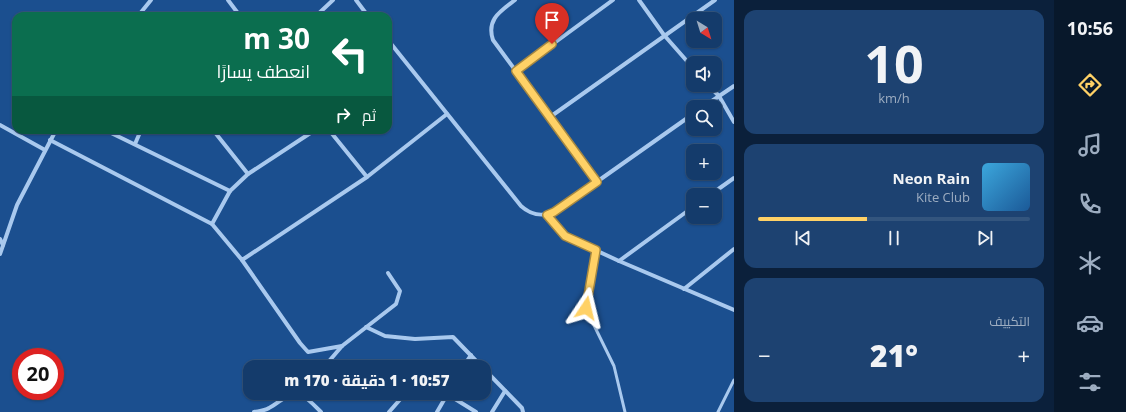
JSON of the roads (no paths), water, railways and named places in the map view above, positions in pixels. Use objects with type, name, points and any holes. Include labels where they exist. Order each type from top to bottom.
[{"type":"street","points":[[141,12],[151,0]]},
{"type":"street","points":[[228,0],[237,12]]},
{"type":"street","points":[[320,12],[333,0]]},
{"type":"street","points":[[356,0],[365,12]]},
{"type":"street","points":[[515,0],[495,17],[491,29],[493,40],[597,182]]},
{"type":"street","points":[[516,71],[613,0]]},
{"type":"street","points":[[639,0],[664,35],[686,60]]},
{"type":"street","points":[[550,117],[715,0]]},
{"type":"street","points":[[392,45],[521,206],[532,214],[547,215],[554,212],[686,119]]},
{"type":"street","points":[[714,100],[734,86]]},
{"type":"street","points":[[715,92],[719,96],[734,122]]},
{"type":"street","points":[[242,260],[367,177],[447,114]]},
{"type":"street","points":[[0,125],[12,132]]},
{"type":"street","points":[[16,134],[45,150]]},
{"type":"street","points":[[0,254],[17,205],[54,134]]},
{"type":"street","points":[[114,134],[230,191]]},
{"type":"street","points":[[135,144],[139,134]]},
{"type":"street","points":[[216,134],[248,174]]},
{"type":"street","points":[[212,224],[230,191],[248,174],[309,134]]},
{"type":"street","points":[[332,134],[367,177]]},
{"type":"street","points":[[50,140],[212,224],[242,260],[300,343],[308,352],[342,346]]},
{"type":"street","points":[[720,188],[734,178]]},
{"type":"street","points":[[619,261],[686,212]]},
{"type":"street","points":[[547,215],[565,236],[619,261],[734,310]]},
{"type":"street","points":[[0,239],[3,245]]},
{"type":"street","points":[[684,288],[734,249]]},
{"type":"street","points":[[330,360],[342,346],[396,304],[400,291],[388,273]]},
{"type":"street","points":[[366,327],[384,336],[415,339],[454,337],[476,360]]},
{"type":"street","points":[[468,360],[471,355]]},
{"type":"street","points":[[491,376],[522,408],[523,412]]},
{"type":"street","points":[[492,412],[505,391]]},
{"type":"street","points":[[254,412],[270,408],[282,400]]},
{"type":"street","points":[[310,400],[321,412]]},
{"type":"street","points":[[390,412],[400,400]]},
{"type":"street","points":[[437,412],[444,400]]},
{"type":"street","points":[[457,400],[476,412]]},
{"type":"lane","points":[[596,250],[586,308],[614,366],[625,412]]},
{"type":"lane","points":[[718,412],[734,380]]}]
